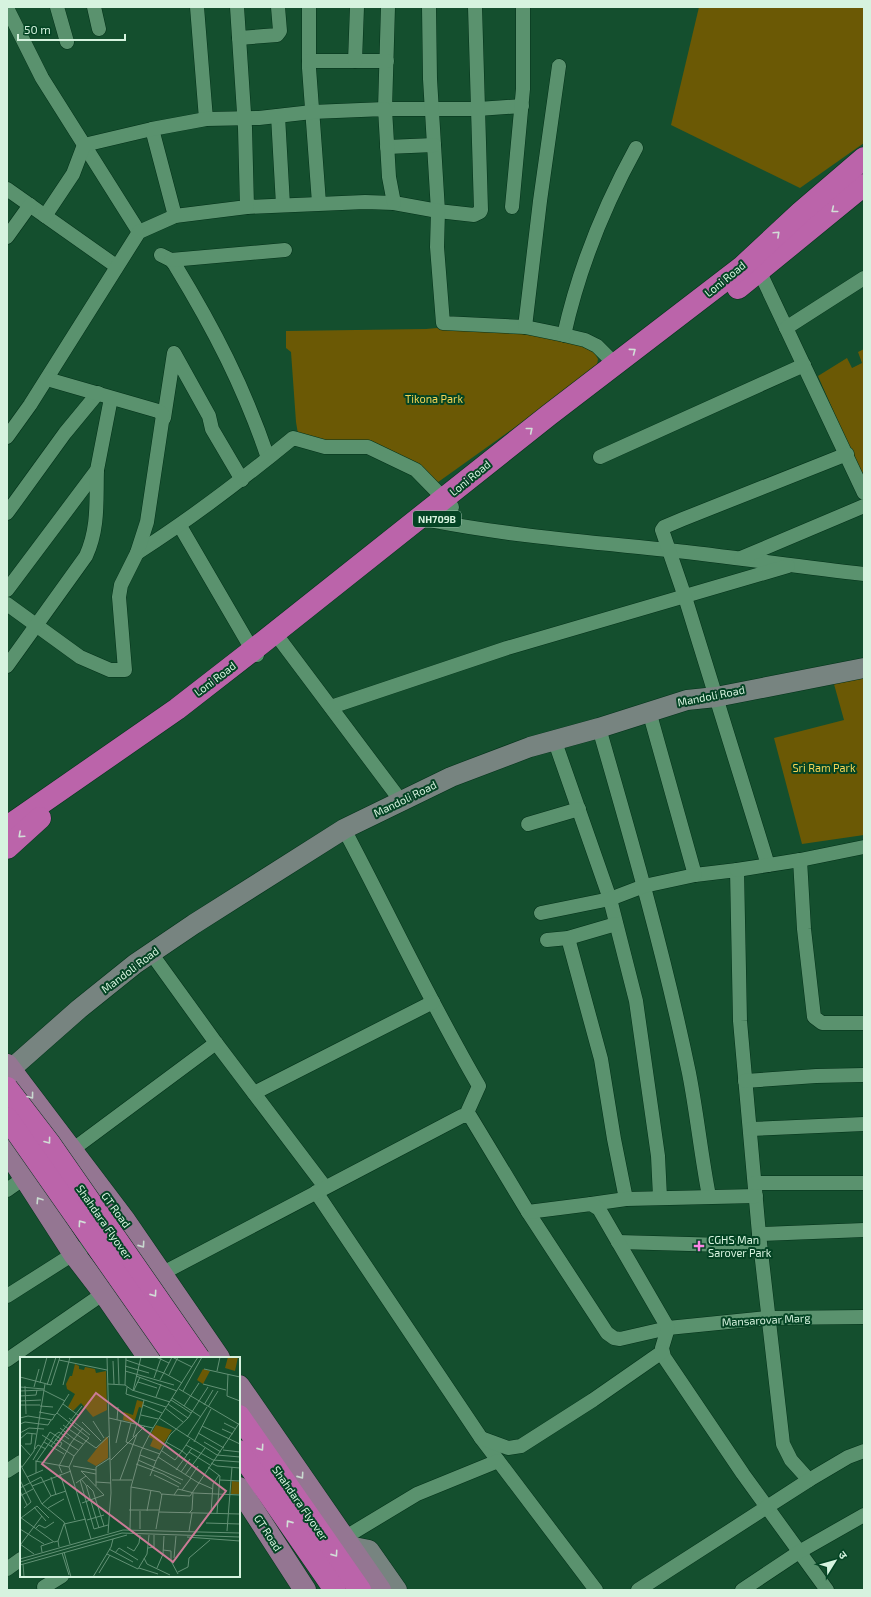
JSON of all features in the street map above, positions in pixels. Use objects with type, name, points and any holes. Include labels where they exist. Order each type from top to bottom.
[{"type":"highway","name":"Loni Road","points":[[7,827],[256,654],[281,641],[434,521],[448,503],[615,364],[742,267],[756,264],[801,212],[864,158]]},
{"type":"highway","name":"Loni Road","points":[[7,848],[37,821],[184,717],[256,654],[448,503],[756,264],[864,185]]},
{"type":"highway","name":"Shahdara Flyover","points":[[8,1074],[50,1144],[198,1357]]},
{"type":"highway","name":"Shahdara Flyover","points":[[7,1118],[174,1357]]},
{"type":"highway","name":"Shahdara Flyover","points":[[240,1417],[360,1590]]},
{"type":"highway","name":"Shahdara Flyover","points":[[240,1452],[335,1590]]},
{"type":"main road","name":"GT Road","points":[[8,1074],[72,1150],[125,1221],[219,1357]]},
{"type":"main road","points":[[7,1150],[16,1184],[104,1293],[148,1357]]},
{"type":"main road","name":"Shahdara Flyover","points":[[240,1387],[380,1590]]},
{"type":"main road","name":"GT Road","points":[[240,1490],[284,1558]]},
{"type":"main road","points":[[284,1558],[305,1590]]},
{"type":"street","points":[[57,7],[67,42]]},
{"type":"street","points":[[94,7],[99,30]]},
{"type":"street","points":[[197,7],[206,119]]},
{"type":"street","points":[[237,7],[244,119],[247,207]]},
{"type":"street","points":[[238,38],[277,35],[280,31],[278,7]]},
{"type":"street","points":[[309,7],[309,61],[319,203]]},
{"type":"street","points":[[355,61],[357,7]]},
{"type":"street","points":[[388,7],[385,109],[387,147],[394,203]]},
{"type":"street","points":[[429,7],[432,108],[438,211],[437,247],[443,323],[525,327],[585,340],[598,346],[615,364]]},
{"type":"street","points":[[7,437],[47,379],[116,266],[139,232],[175,216],[247,207],[319,203],[394,203],[438,211],[474,215],[480,212],[475,7]]},
{"type":"street","points":[[512,207],[522,106],[523,7]]},
{"type":"street","points":[[7,8],[42,78],[139,232]]},
{"type":"street","points":[[309,61],[386,61]]},
{"type":"street","points":[[525,327],[540,201],[559,66]]},
{"type":"street","points":[[84,145],[152,129],[206,119],[244,119],[312,112],[522,106]]},
{"type":"street","points":[[278,116],[283,205]]},
{"type":"street","points":[[152,129],[175,216]]},
{"type":"street","points":[[46,216],[73,174],[84,145]]},
{"type":"street","points":[[387,147],[434,146]]},
{"type":"street","points":[[564,335],[573,297],[603,212],[636,148]]},
{"type":"street","points":[[7,189],[116,266]]},
{"type":"street","points":[[7,237],[30,205]]},
{"type":"street","points":[[268,458],[256,422],[231,363],[200,305],[166,258],[285,250]]},
{"type":"street","points":[[756,264],[847,454],[864,493]]},
{"type":"street","points":[[786,328],[864,278]]},
{"type":"street","points":[[7,604],[80,657],[110,670],[125,670],[119,597],[120,585],[137,553],[147,522],[174,353],[209,416],[212,429],[242,480]]},
{"type":"street","points":[[600,457],[804,365]]},
{"type":"street","points":[[47,379],[158,411],[162,413],[164,418]]},
{"type":"street","points":[[7,513],[65,432],[98,393]]},
{"type":"street","points":[[7,666],[86,556],[95,529],[97,470],[111,398]]},
{"type":"street","points":[[137,553],[180,526],[242,480],[293,438],[325,447],[368,448],[416,470],[448,503]]},
{"type":"street","points":[[768,865],[685,597],[662,532],[664,527],[847,454]]},
{"type":"street","points":[[7,590],[97,470]]},
{"type":"street","points":[[740,559],[864,506]]},
{"type":"street","points":[[434,521],[532,536],[668,550],[788,566],[864,574]]},
{"type":"street","points":[[180,526],[256,654]]},
{"type":"street","points":[[331,707],[507,648],[788,566]]},
{"type":"street","points":[[281,641],[401,801]]},
{"type":"street","name":"Mandoli Road","points":[[8,1074],[79,1009],[151,953],[295,859],[344,829],[451,777],[497,758],[554,739],[599,728],[649,711],[688,700],[716,697],[864,668]]},
{"type":"street","points":[[649,711],[695,875]]},
{"type":"street","points":[[599,728],[644,886],[689,1074],[709,1196]]},
{"type":"street","points":[[554,739],[610,899],[636,1000],[658,1156],[660,1197]]},
{"type":"street","points":[[528,824],[579,809]]},
{"type":"street","points":[[161,1274],[466,1115],[479,1086],[447,1032],[344,829]]},
{"type":"street","points":[[541,913],[610,899],[644,886],[695,875],[800,860],[864,847]]},
{"type":"street","points":[[800,860],[804,929],[814,1017],[822,1023],[864,1023]]},
{"type":"street","points":[[737,870],[740,1021],[768,1318],[783,1444],[791,1460],[809,1480]]},
{"type":"street","points":[[547,940],[568,938],[616,924]]},
{"type":"street","points":[[568,938],[601,1059],[614,1140],[626,1199]]},
{"type":"street","points":[[151,953],[254,1093],[321,1190],[481,1438],[596,1590]]},
{"type":"street","points":[[254,1093],[433,1002]]},
{"type":"street","points":[[72,1150],[216,1043]]},
{"type":"street","points":[[745,1081],[816,1076],[864,1075]]},
{"type":"street","name":"Mansarovar Marg","points":[[466,1115],[473,1119],[528,1212],[607,1334],[614,1338],[620,1339],[668,1328],[768,1318],[864,1317]]},
{"type":"street","points":[[750,1129],[864,1124]]},
{"type":"street","points":[[528,1212],[626,1199],[709,1196],[756,1189],[864,1183]]},
{"type":"street","points":[[481,1438],[508,1448],[521,1446],[662,1352],[668,1328],[599,1209],[591,1204]]},
{"type":"street","points":[[7,1296],[125,1221]]},
{"type":"street","points":[[618,1242],[760,1240],[864,1230]]},
{"type":"street","points":[[7,1360],[104,1293]]},
{"type":"street","points":[[662,1352],[767,1507],[827,1590]]},
{"type":"street","points":[[638,1590],[809,1480],[848,1457],[864,1451]]},
{"type":"street","points":[[346,1542],[417,1494],[498,1461]]},
{"type":"street","points":[[7,1471],[20,1463]]},
{"type":"street","points":[[742,1590],[799,1552],[864,1514]]},
{"type":"street","points":[[346,1542],[369,1550],[396,1590]]},
{"type":"street","points":[[284,1558],[296,1590]]},
{"type":"street","points":[[7,1569],[20,1560]]},
{"type":"street","points":[[44,1588],[60,1577]]},
{"type":"green space","points":[[699,7],[864,7],[864,143],[800,188],[671,125]]},
{"type":"green space","name":"Tikona Park","points":[[459,326],[515,331],[591,347],[598,359],[597,365],[521,423],[434,485],[412,465],[335,446],[298,434],[291,352],[286,348],[286,331],[426,329]]},
{"type":"green space","points":[[864,349],[864,481],[818,376],[847,358],[852,368],[862,363],[858,352]]},
{"type":"green space","name":"Sri Ram Park","points":[[864,673],[864,835],[802,844],[774,738],[844,720],[832,677]]},
{"type":"place","name":"CGHS Man Sarover Park","points":[[699,1246]]}]
